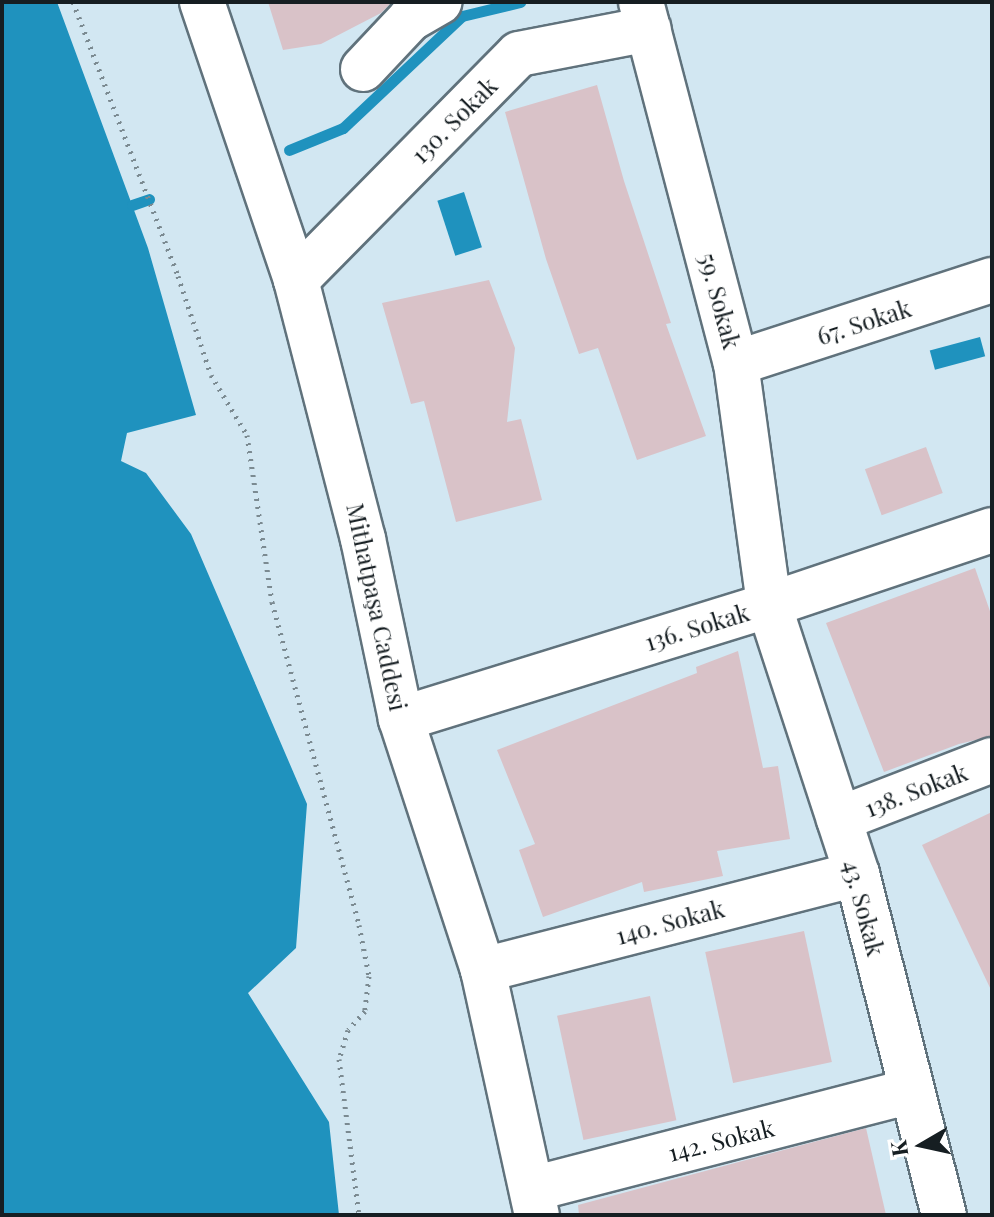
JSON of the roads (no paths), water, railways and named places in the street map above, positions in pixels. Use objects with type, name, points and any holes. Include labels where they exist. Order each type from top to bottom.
[{"type":"street","name":"Mithatpaşa Caddesi","points":[[202,2],[296,280],[363,539],[401,719],[483,970],[534,1202]]},
{"type":"street","points":[[363,69],[390,18],[410,19],[440,2]]},
{"type":"street","name":"130. Sokak","points":[[296,280],[519,54],[645,16]]},
{"type":"street","name":"59. Sokak","points":[[645,16],[736,363],[769,605]]},
{"type":"street","name":"67. Sokak","points":[[736,363],[992,280]]},
{"type":"street","name":"136. Sokak","points":[[401,719],[989,540]]},
{"type":"street","name":"43. Sokak","points":[[769,605],[857,874],[944,1215]]},
{"type":"street","name":"138. Sokak","points":[[839,819],[992,760]]},
{"type":"street","name":"140. Sokak","points":[[483,970],[857,874]]},
{"type":"street","name":"142. Sokak","points":[[534,1202],[910,1091]]},
{"type":"water","points":[[2,2],[57,2],[148,248],[196,415],[127,433],[121,461],[146,473],[191,534],[307,804],[296,948],[248,993],[329,1122],[339,1215],[2,1215]]},
{"type":"water","points":[[464,192],[482,247],[455,256],[437,201]]},
{"type":"water","points":[[980,337],[985,356],[935,370],[930,350]]},
{"type":"waterway","points":[[289,150],[343,128],[462,16],[520,2]]},
{"type":"waterway","points":[[132,205],[149,199]]}]
